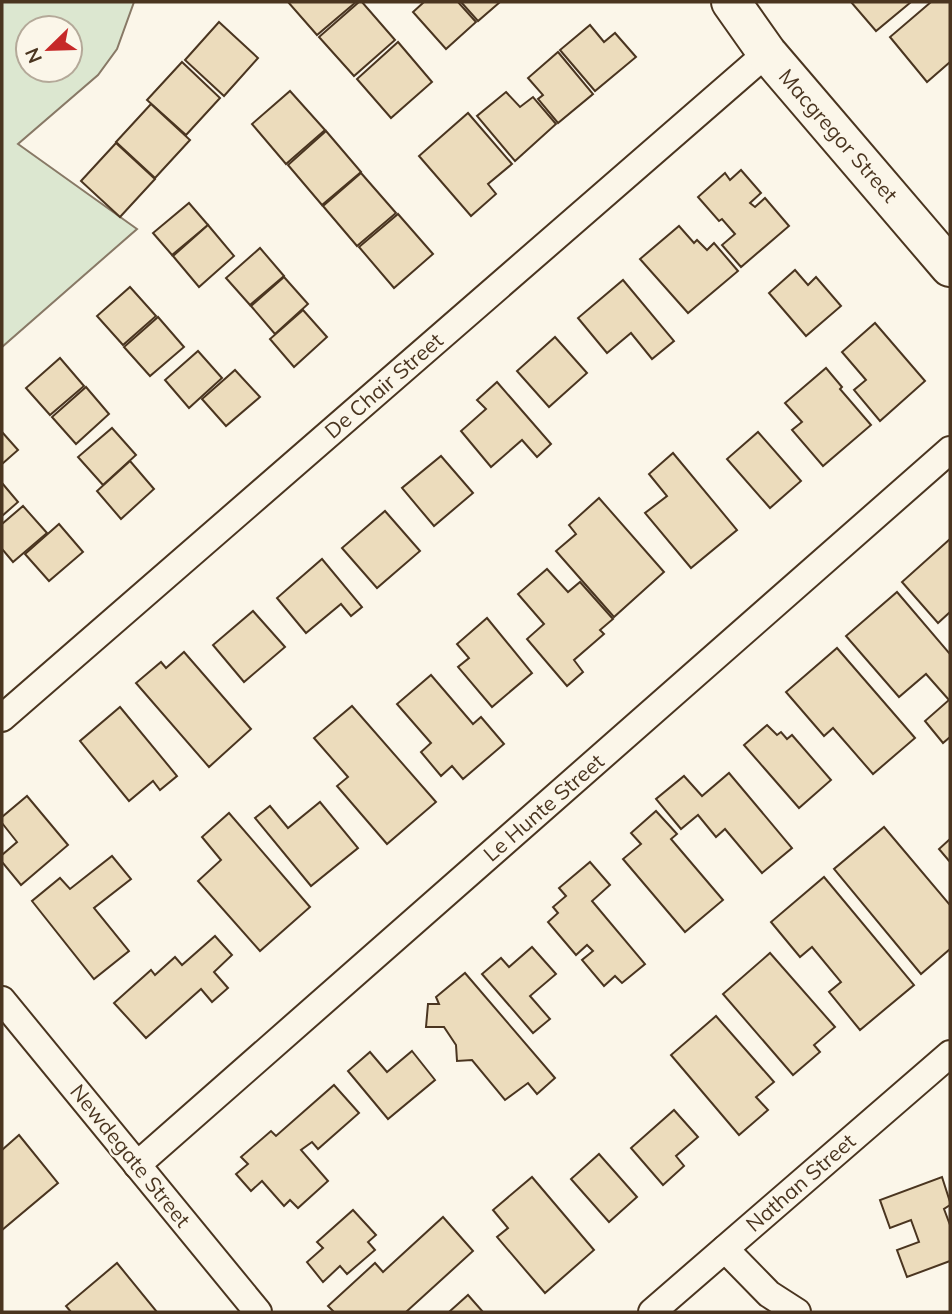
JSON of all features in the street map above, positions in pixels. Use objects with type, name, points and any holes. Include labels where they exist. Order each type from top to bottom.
[{"type":"street","name":"Macgregor Street","points":[[731,2],[766,53],[950,267]]},
{"type":"street","name":"De Chair Street","points":[[2,718],[766,53]]},
{"type":"street","name":"Le Hunte Street","points":[[137,1165],[950,450]]},
{"type":"street","name":"Newdegate Street","points":[[2,1000],[258,1312]]},
{"type":"street","name":"Nathan Street","points":[[652,1312],[950,1054]]},
{"type":"street","points":[[726,1249],[769,1294],[797,1312]]},
{"type":"green space","points":[[2,2],[134,2],[117,49],[98,75],[18,144],[137,229],[2,347]]},
{"type":"building","points":[[288,2],[356,2],[317,35]]},
{"type":"building","points":[[362,2],[395,40],[354,76],[319,37]]},
{"type":"building","points":[[424,2],[458,2],[476,22],[446,49],[413,12]]},
{"type":"building","points":[[461,2],[500,2],[478,21]]},
{"type":"building","points":[[851,2],[911,2],[876,31]]},
{"type":"building","points":[[931,2],[950,2],[950,62],[927,82],[890,37]]},
{"type":"building","points":[[219,22],[258,58],[224,96],[185,60]]},
{"type":"building","points":[[590,25],[604,42],[615,33],[636,57],[595,91],[560,50]]},
{"type":"building","points":[[398,42],[432,82],[391,118],[357,79]]},
{"type":"building","points":[[558,52],[593,94],[558,123],[538,99],[543,95],[528,78]]},
{"type":"building","points":[[182,62],[220,98],[186,135],[147,100]]},
{"type":"building","points":[[290,91],[325,130],[286,164],[252,124]]},
{"type":"building","points":[[506,92],[520,107],[533,97],[556,124],[515,161],[477,116]]},
{"type":"building","points":[[151,104],[190,140],[155,178],[116,142]]},
{"type":"building","points":[[468,113],[512,164],[488,184],[496,194],[471,216],[419,156]]},
{"type":"building","points":[[326,131],[361,172],[322,205],[288,165]]},
{"type":"building","points":[[116,143],[155,179],[120,217],[81,181]]},
{"type":"building","points":[[741,170],[761,193],[750,203],[755,207],[765,198],[789,226],[741,267],[722,245],[735,234],[722,219],[719,221],[698,197],[725,173],[730,180]]},
{"type":"building","points":[[361,173],[396,213],[357,246],[323,206]]},
{"type":"building","points":[[189,203],[208,225],[172,255],[153,233]]},
{"type":"building","points":[[398,214],[433,254],[394,288],[359,247]]},
{"type":"building","points":[[208,225],[234,256],[199,287],[173,256]]},
{"type":"building","points":[[679,226],[694,243],[697,240],[707,250],[714,243],[738,271],[688,313],[640,259]]},
{"type":"building","points":[[260,248],[284,276],[250,305],[226,278]]},
{"type":"building","points":[[795,270],[808,285],[816,277],[841,306],[806,336],[769,293]]},
{"type":"building","points":[[284,277],[308,304],[275,334],[251,306]]},
{"type":"building","points":[[623,280],[674,341],[652,359],[631,333],[607,353],[578,318]]},
{"type":"building","points":[[130,287],[156,316],[123,345],[97,316]]},
{"type":"building","points":[[303,310],[327,337],[294,367],[270,339]]},
{"type":"building","points":[[158,317],[184,347],[150,376],[124,347]]},
{"type":"building","points":[[875,323],[925,381],[880,421],[854,390],[866,380],[842,352]]},
{"type":"building","points":[[555,337],[587,373],[549,407],[517,371]]},
{"type":"building","points":[[198,351],[222,378],[189,408],[165,380]]},
{"type":"building","points":[[60,358],[84,386],[50,415],[26,388]]},
{"type":"building","points":[[826,368],[871,425],[823,466],[792,430],[802,422],[785,403]]},
{"type":"building","points":[[235,370],[260,397],[226,426],[202,399]]},
{"type":"building","points":[[497,382],[551,444],[537,457],[522,440],[491,467],[461,431],[486,409],[477,400]]},
{"type":"building","points":[[86,387],[109,414],[76,444],[52,417]]},
{"type":"building","points":[[112,428],[136,455],[103,485],[78,457]]},
{"type":"building","points":[[2,432],[18,450],[2,464]]},
{"type":"building","points":[[758,432],[801,481],[770,508],[727,459]]},
{"type":"building","points":[[673,453],[737,530],[691,568],[645,513],[667,496],[649,474]]},
{"type":"building","points":[[441,456],[473,493],[434,526],[402,488]]},
{"type":"building","points":[[130,461],[154,489],[121,519],[97,491]]},
{"type":"building","points":[[2,483],[18,502],[2,516]]},
{"type":"building","points":[[599,498],[664,572],[614,617],[556,551],[576,534],[569,525]]},
{"type":"building","points":[[23,506],[47,533],[13,562],[2,549],[2,524]]},
{"type":"building","points":[[385,511],[420,551],[377,588],[342,548]]},
{"type":"building","points":[[59,524],[83,552],[49,581],[25,554]]},
{"type":"building","points":[[950,539],[950,612],[938,623],[902,582]]},
{"type":"building","points":[[322,559],[362,607],[351,616],[341,604],[306,633],[277,598]]},
{"type":"building","points":[[547,569],[568,592],[580,582],[613,619],[600,630],[604,634],[574,660],[583,672],[567,686],[527,639],[544,624],[518,594]]},
{"type":"building","points":[[897,592],[950,654],[950,737],[943,743],[925,721],[949,700],[926,674],[899,697],[846,636]]},
{"type":"building","points":[[253,611],[285,647],[244,682],[213,645]]},
{"type":"building","points":[[487,618],[532,673],[492,707],[458,667],[469,658],[457,644]]},
{"type":"building","points":[[837,648],[915,738],[873,774],[833,728],[824,736],[786,692]]},
{"type":"building","points":[[184,652],[251,729],[209,767],[136,683],[161,662],[166,668]]},
{"type":"building","points":[[431,675],[473,724],[481,717],[504,744],[463,779],[452,766],[441,776],[421,752],[431,743],[397,704]]},
{"type":"building","points":[[352,706],[436,802],[387,844],[337,786],[348,777],[314,738]]},
{"type":"building","points":[[120,707],[177,776],[160,790],[153,781],[129,801],[80,741]]},
{"type":"building","points":[[767,725],[777,735],[781,732],[787,739],[792,735],[831,780],[799,808],[744,745]]},
{"type":"building","points":[[729,773],[792,848],[762,873],[725,829],[716,837],[698,815],[681,829],[656,799],[684,776],[702,796]]},
{"type":"building","points":[[27,796],[68,845],[21,885],[2,862],[2,855],[17,842],[2,823],[2,817]]},
{"type":"building","points":[[320,802],[358,848],[311,886],[255,818],[270,806],[288,828]]},
{"type":"building","points":[[656,811],[677,834],[671,839],[723,900],[685,932],[623,859],[641,844],[631,833]]},
{"type":"building","points":[[229,813],[310,907],[260,951],[198,881],[221,860],[202,837]]},
{"type":"building","points":[[884,827],[950,905],[950,949],[921,974],[834,869]]},
{"type":"building","points":[[950,839],[950,862],[939,849]]},
{"type":"building","points":[[112,856],[131,879],[94,908],[129,951],[94,979],[32,901],[60,878],[70,889]]},
{"type":"building","points":[[590,862],[610,885],[592,901],[645,964],[622,983],[615,976],[604,986],[582,960],[593,951],[587,945],[576,955],[548,922],[558,913],[553,907],[566,896],[559,888]]},
{"type":"building","points":[[824,877],[914,985],[860,1030],[829,992],[841,982],[812,947],[800,957],[771,922]]},
{"type":"building","points":[[215,936],[232,955],[214,972],[228,988],[212,1002],[201,989],[146,1038],[114,1003],[151,970],[155,975],[175,957],[182,965]]},
{"type":"building","points":[[532,947],[556,974],[530,996],[550,1019],[533,1033],[482,974],[501,958],[509,967]]},
{"type":"building","points":[[770,953],[835,1027],[814,1045],[820,1052],[793,1075],[723,994]]},
{"type":"building","points":[[465,973],[555,1078],[537,1094],[528,1083],[505,1100],[472,1060],[457,1061],[456,1045],[444,1027],[426,1027],[428,1004],[439,1004],[436,997]]},
{"type":"building","points":[[716,1016],[774,1082],[756,1097],[768,1110],[739,1135],[671,1055]]},
{"type":"building","points":[[412,1051],[435,1080],[388,1119],[348,1071],[370,1052],[387,1072]]},
{"type":"building","points":[[334,1085],[359,1113],[318,1149],[312,1142],[301,1150],[328,1181],[298,1208],[290,1200],[284,1206],[262,1181],[251,1191],[236,1174],[248,1164],[241,1157],[271,1131],[276,1136]]},
{"type":"building","points":[[674,1110],[698,1137],[676,1156],[684,1166],[663,1185],[631,1148]]},
{"type":"building","points":[[19,1135],[58,1183],[2,1230],[2,1150]]},
{"type":"building","points":[[599,1154],[637,1197],[609,1222],[571,1179]]},
{"type":"building","points":[[532,1177],[594,1250],[545,1293],[497,1237],[508,1228],[493,1210]]},
{"type":"building","points":[[942,1177],[950,1202],[944,1209],[950,1225],[950,1261],[907,1277],[897,1250],[919,1242],[911,1220],[890,1228],[880,1200]]},
{"type":"building","points":[[353,1210],[376,1235],[368,1242],[375,1250],[347,1274],[340,1266],[323,1282],[307,1262],[323,1248],[317,1242]]},
{"type":"building","points":[[443,1217],[473,1251],[406,1312],[334,1312],[328,1306],[375,1263],[383,1272]]},
{"type":"building","points":[[117,1263],[157,1312],[71,1312],[66,1306]]},
{"type":"building","points":[[468,1295],[483,1312],[449,1312]]}]
